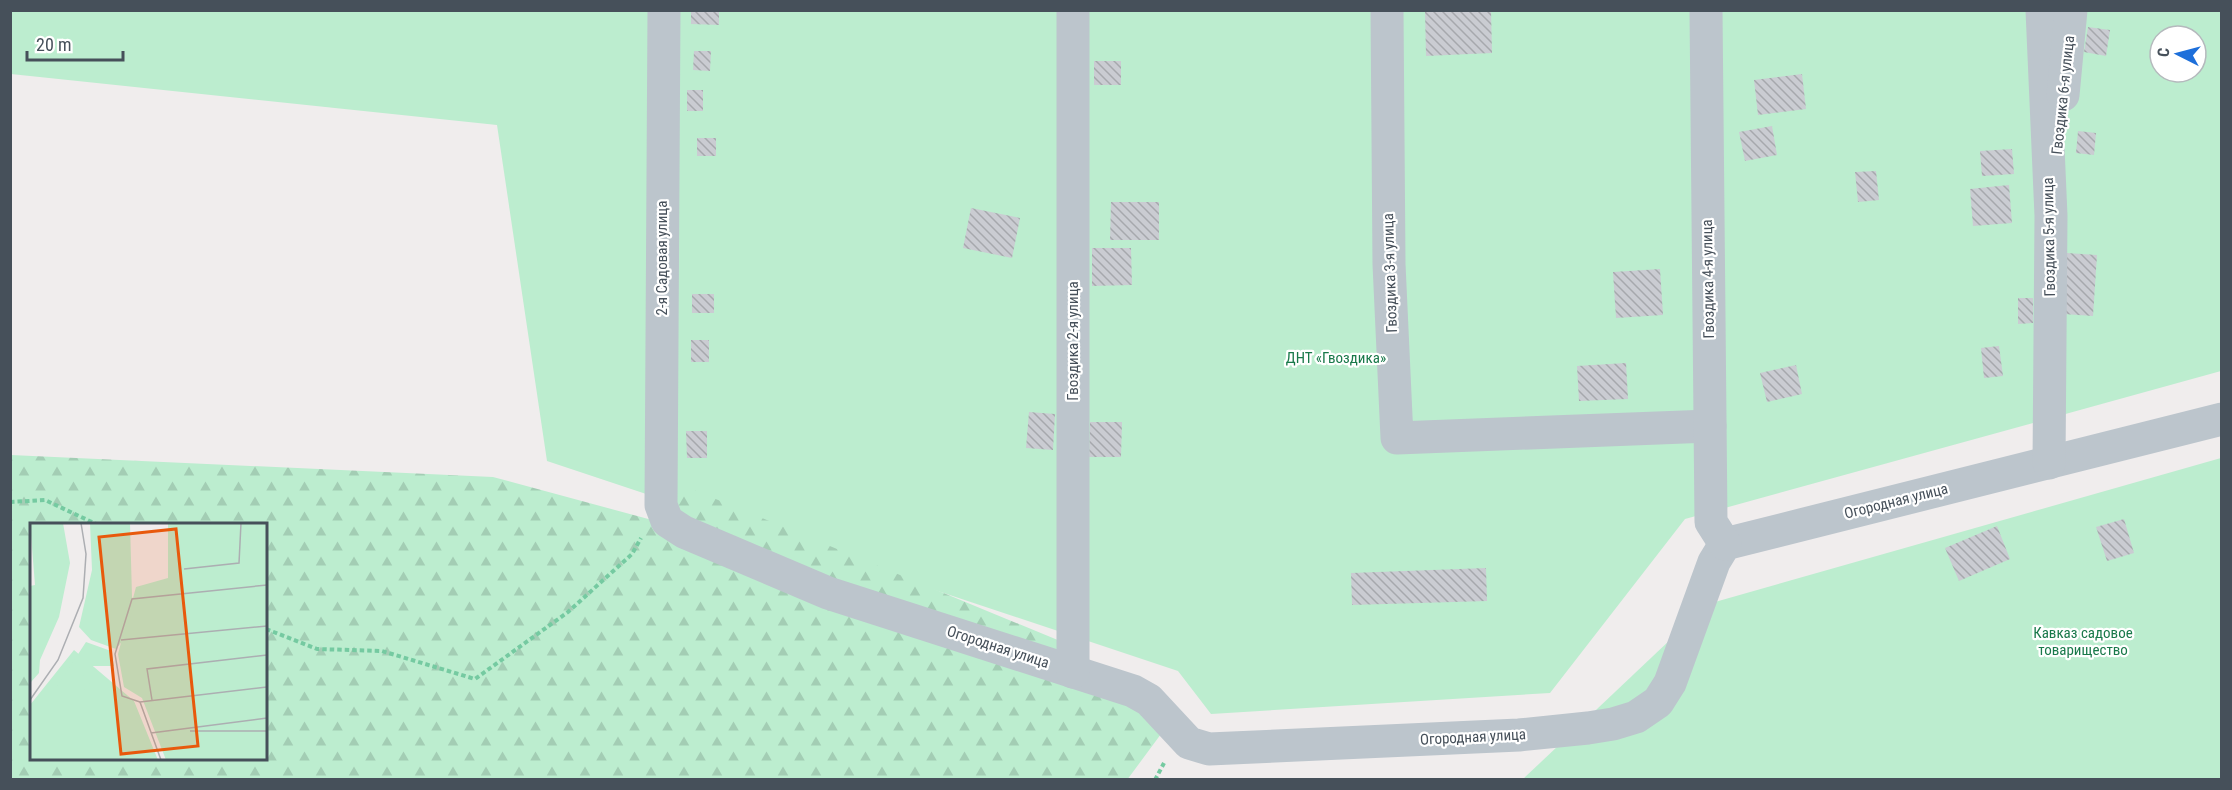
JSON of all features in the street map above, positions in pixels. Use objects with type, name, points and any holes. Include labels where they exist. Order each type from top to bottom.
[{"type":"street","name":"2-я Садовая улица","points":[[661,505],[664,10]]},
{"type":"street","name":"Гвоздика 2-я улица","points":[[1073,10],[1073,672]]},
{"type":"street","name":"Гвоздика 3-я улица","points":[[1387,10],[1389,264],[1397,438],[1710,426]]},
{"type":"street","name":"Гвоздика 4-я улица","points":[[1706,10],[1711,522],[1725,544]]},
{"type":"street","name":"Гвоздика 5-я улица","points":[[2042,10],[2051,216],[2049,463]]},
{"type":"street","name":"Гвоздика 6-я улица","points":[[2051,216],[2071,10]]},
{"type":"street","name":"Огородная улица","points":[[661,505],[667,521],[684,532],[828,593],[1133,691],[1149,700],[1189,743],[1209,749],[1519,735],[1613,724],[1636,717],[1658,702],[1670,683],[1714,562],[1725,544],[2222,419]]},
{"type":"path","points":[[10,502],[45,500],[92,523]]},
{"type":"path","points":[[267,629],[317,649],[381,651],[475,680],[568,612],[632,554],[661,505]]},
{"type":"green space","name":"ДНТ «Гвоздика»","points":[[11,10],[2221,11],[2221,371],[1685,519],[1550,693],[1211,714],[1178,671],[547,461],[497,125],[11,74]]},
{"type":"green space","points":[[11,455],[493,477],[652,520],[689,488],[1065,643],[1161,734],[1127,780],[11,780]]},
{"type":"green space","name":"Кавказ садовое товарищество","points":[[2221,458],[2221,779],[1522,780],[1708,604]]},
{"type":"building","points":[[691,10],[719,10],[719,25],[691,24]]},
{"type":"building","points":[[1491,10],[1492,53],[1426,56],[1425,11]]},
{"type":"building","points":[[2088,27],[2110,30],[2106,56],[2084,52]]},
{"type":"building","points":[[694,51],[711,51],[710,71],[693,70]]},
{"type":"building","points":[[1094,61],[1121,61],[1121,85],[1094,85]]},
{"type":"building","points":[[1802,74],[1806,109],[1758,115],[1754,80]]},
{"type":"building","points":[[687,90],[703,90],[703,111],[687,111]]},
{"type":"building","points":[[1772,126],[1777,155],[1745,161],[1739,132]]},
{"type":"building","points":[[2078,131],[2096,133],[2094,155],[2076,153]]},
{"type":"building","points":[[697,138],[716,138],[716,156],[697,156]]},
{"type":"building","points":[[2012,149],[2014,174],[1982,176],[1980,151]]},
{"type":"building","points":[[1876,171],[1879,200],[1858,202],[1855,172]]},
{"type":"building","points":[[2009,185],[2012,223],[1973,226],[1970,189]]},
{"type":"building","points":[[1111,202],[1159,202],[1159,240],[1110,240]]},
{"type":"building","points":[[971,208],[1020,218],[1012,258],[963,248]]},
{"type":"building","points":[[1092,248],[1131,248],[1132,285],[1092,286]]},
{"type":"building","points":[[2067,253],[2097,255],[2093,316],[2063,314]]},
{"type":"building","points":[[1660,269],[1663,315],[1616,318],[1613,272]]},
{"type":"building","points":[[692,294],[714,294],[714,313],[692,313]]},
{"type":"building","points":[[2018,298],[2033,298],[2033,323],[2018,324]]},
{"type":"building","points":[[691,340],[709,340],[709,362],[691,362]]},
{"type":"building","points":[[1999,346],[2003,376],[1984,378],[1981,348]]},
{"type":"building","points":[[1626,363],[1628,399],[1579,401],[1577,366]]},
{"type":"building","points":[[1796,365],[1802,394],[1767,402],[1760,373]]},
{"type":"building","points":[[1029,412],[1055,414],[1053,450],[1026,448]]},
{"type":"building","points":[[1090,422],[1122,422],[1121,457],[1089,457]]},
{"type":"building","points":[[686,431],[707,431],[707,458],[687,458]]},
{"type":"building","points":[[2124,519],[2134,553],[2107,561],[2096,527]]},
{"type":"building","points":[[1997,526],[2010,559],[1959,581],[1945,548]]},
{"type":"building","points":[[1486,568],[1487,601],[1352,605],[1351,573]]}]
